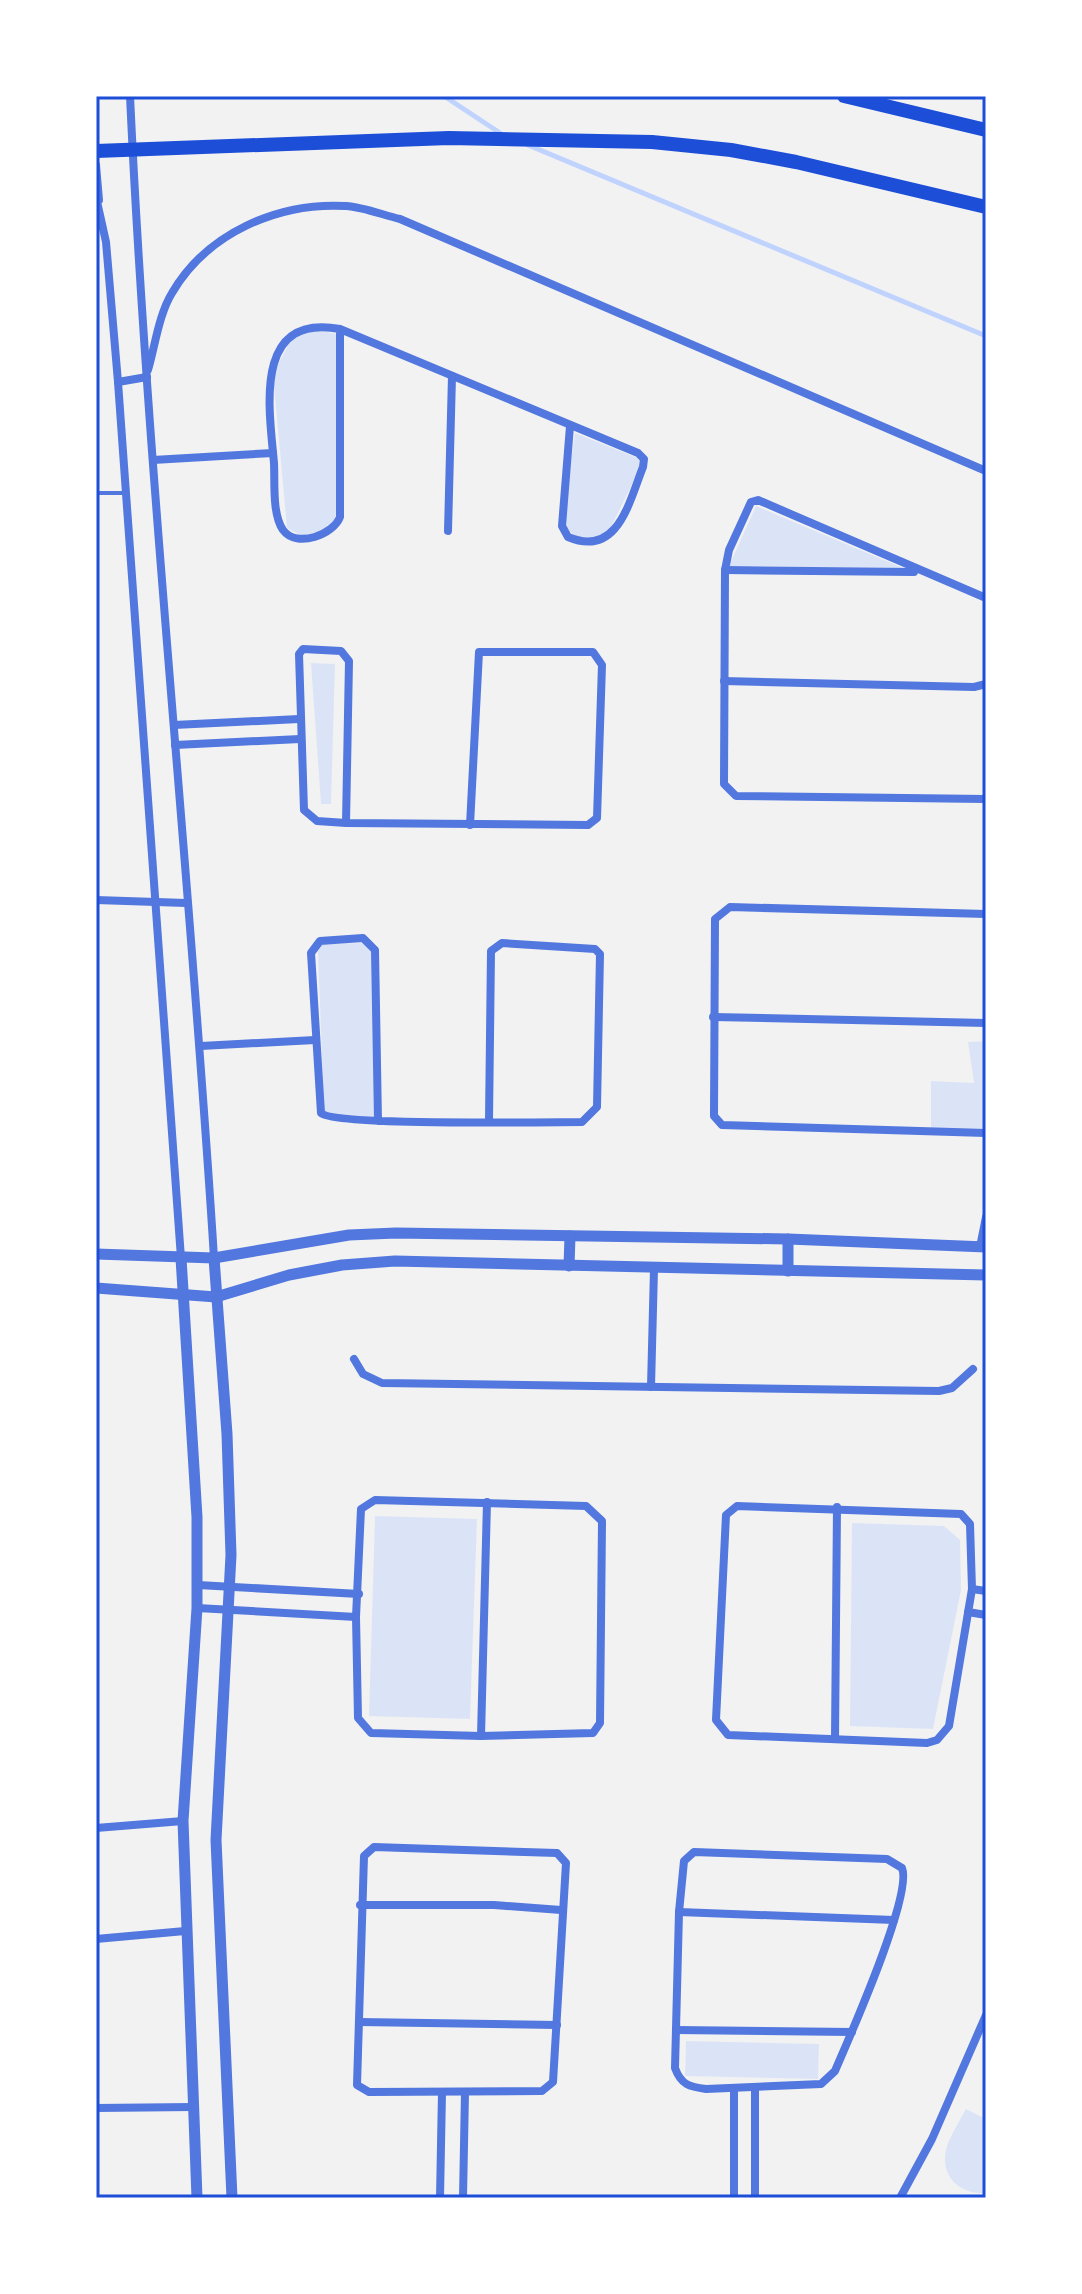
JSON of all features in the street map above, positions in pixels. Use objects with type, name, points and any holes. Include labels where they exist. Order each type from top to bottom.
[{"type":"main road","points":[[844,96],[986,130]]},
{"type":"main road","points":[[96,151],[449,138],[579,138],[731,150],[986,207]]},
{"type":"street","points":[[130,96],[153,460],[186,903],[201,1046],[227,1434],[230,1610],[217,1780],[216,1840],[232,2198]]},
{"type":"street","points":[[96,165],[118,382],[194,1438],[198,1585],[183,1821],[197,2198]]},
{"type":"street","points":[[147,377],[170,294],[201,254],[234,231],[273,214],[308,207],[348,206],[400,219],[986,471]]},
{"type":"street","points":[[340,329],[340,517],[333,530],[301,538],[282,529],[273,453],[270,373],[278,351],[290,336],[311,327],[340,329],[638,453],[644,459],[620,524],[606,539],[596,543],[568,537],[562,526],[570,426]]},
{"type":"street","points":[[448,531],[452,376]]},
{"type":"street","points":[[118,382],[147,377]]},
{"type":"street","points":[[153,460],[273,453]]},
{"type":"street","points":[[986,598],[919,572],[758,500],[751,502],[729,550],[725,570],[724,784],[736,796],[986,799]]},
{"type":"street","points":[[725,570],[919,572]]},
{"type":"street","points":[[346,823],[349,661],[341,651],[308,648],[299,654],[304,810],[317,821],[346,823],[470,825],[594,823],[597,818],[602,665],[593,652],[490,649],[479,652],[470,825]]},
{"type":"street","points":[[724,681],[974,687],[986,684]]},
{"type":"street","points":[[174,725],[299,719]]},
{"type":"street","points":[[175,745],[300,739]]},
{"type":"street","points":[[96,900],[186,903]]},
{"type":"street","points":[[986,914],[730,907],[715,919],[713,1017],[714,1116],[722,1125],[986,1133]]},
{"type":"street","points":[[378,1121],[375,950],[363,938],[320,941],[314,946],[315,1040],[324,1117],[378,1121],[582,1122],[595,1112],[600,954],[595,949],[502,943],[491,951],[489,1121]]},
{"type":"street","points":[[713,1017],[986,1023]]},
{"type":"street","points":[[201,1046],[315,1040]]},
{"type":"street","points":[[96,1254],[214,1258],[349,1235],[788,1239],[983,1247],[986,1217]]},
{"type":"street","points":[[569,1266],[570,1236]]},
{"type":"street","points":[[788,1239],[788,1271]]},
{"type":"street","points":[[96,1288],[216,1297],[289,1275],[342,1265],[395,1261],[986,1275]]},
{"type":"street","points":[[651,1387],[654,1269]]},
{"type":"street","points":[[354,1359],[363,1374],[382,1383],[939,1391],[952,1388],[973,1369]]},
{"type":"street","points":[[375,1500],[586,1506],[602,1521],[600,1723],[593,1733],[583,1735],[371,1733],[358,1718],[356,1617],[359,1594],[361,1509],[367,1503],[375,1500]]},
{"type":"street","points":[[481,1736],[487,1502]]},
{"type":"street","points":[[737,1506],[837,1507],[961,1514],[970,1524],[972,1589],[949,1726],[943,1735],[927,1743],[728,1735],[716,1720],[726,1515],[737,1506]]},
{"type":"street","points":[[835,1739],[837,1507]]},
{"type":"street","points":[[198,1585],[359,1594]]},
{"type":"street","points":[[972,1589],[986,1591]]},
{"type":"street","points":[[197,1608],[356,1617]]},
{"type":"street","points":[[968,1612],[986,1615]]},
{"type":"street","points":[[96,1828],[183,1821]]},
{"type":"street","points":[[374,1847],[557,1853],[566,1863],[561,1910],[553,2082],[548,2088],[542,2091],[465,2092],[361,2090],[357,2085],[360,1905],[364,1856],[374,1847]]},
{"type":"street","points":[[694,1852],[887,1859],[897,1863],[905,1881],[894,1920],[852,2032],[835,2071],[821,2084],[734,2089],[689,2087],[679,2079],[675,2068],[679,1912],[684,1861],[694,1852]]},
{"type":"street","points":[[360,1905],[481,1904],[561,1910]]},
{"type":"street","points":[[679,1912],[894,1920]]},
{"type":"street","points":[[96,1939],[185,1931]]},
{"type":"street","points":[[900,2198],[932,2139],[986,2015]]},
{"type":"street","points":[[359,2022],[557,2025]]},
{"type":"street","points":[[676,2030],[852,2032]]},
{"type":"street","points":[[734,2089],[734,2198]]},
{"type":"street","points":[[755,2089],[755,2198]]},
{"type":"street","points":[[440,2198],[442,2092]]},
{"type":"street","points":[[463,2198],[465,2092]]},
{"type":"street","points":[[96,2108],[193,2107]]},
{"type":"lane","points":[[96,493],[126,493]]},
{"type":"shaded area","points":[[313,329],[336,334],[337,517],[329,528],[302,536],[287,528],[273,374],[291,340]]},
{"type":"shaded area","points":[[575,433],[640,459],[639,470],[609,531],[594,541],[573,535],[562,521]]},
{"type":"shaded area","points":[[756,506],[903,568],[729,566]]},
{"type":"shaded area","points":[[311,663],[335,664],[331,804],[321,804]]},
{"type":"shaded area","points":[[364,943],[373,952],[374,1118],[324,1112],[318,951],[323,944]]},
{"type":"shaded area","points":[[986,1041],[986,1129],[931,1132],[931,1081],[974,1083],[968,1042]]},
{"type":"shaded area","points":[[375,1516],[477,1519],[470,1719],[369,1716]]},
{"type":"shaded area","points":[[852,1523],[944,1526],[960,1540],[961,1590],[933,1729],[850,1726]]},
{"type":"shaded area","points":[[686,2041],[819,2044],[818,2079],[685,2076]]},
{"type":"shaded area","points":[[966,2109],[986,2119],[986,2193],[976,2193],[958,2186],[945,2164],[948,2143]]},
{"type":"waterway","points":[[444,96],[500,133]]},
{"type":"waterway","points":[[528,145],[986,336]]}]
